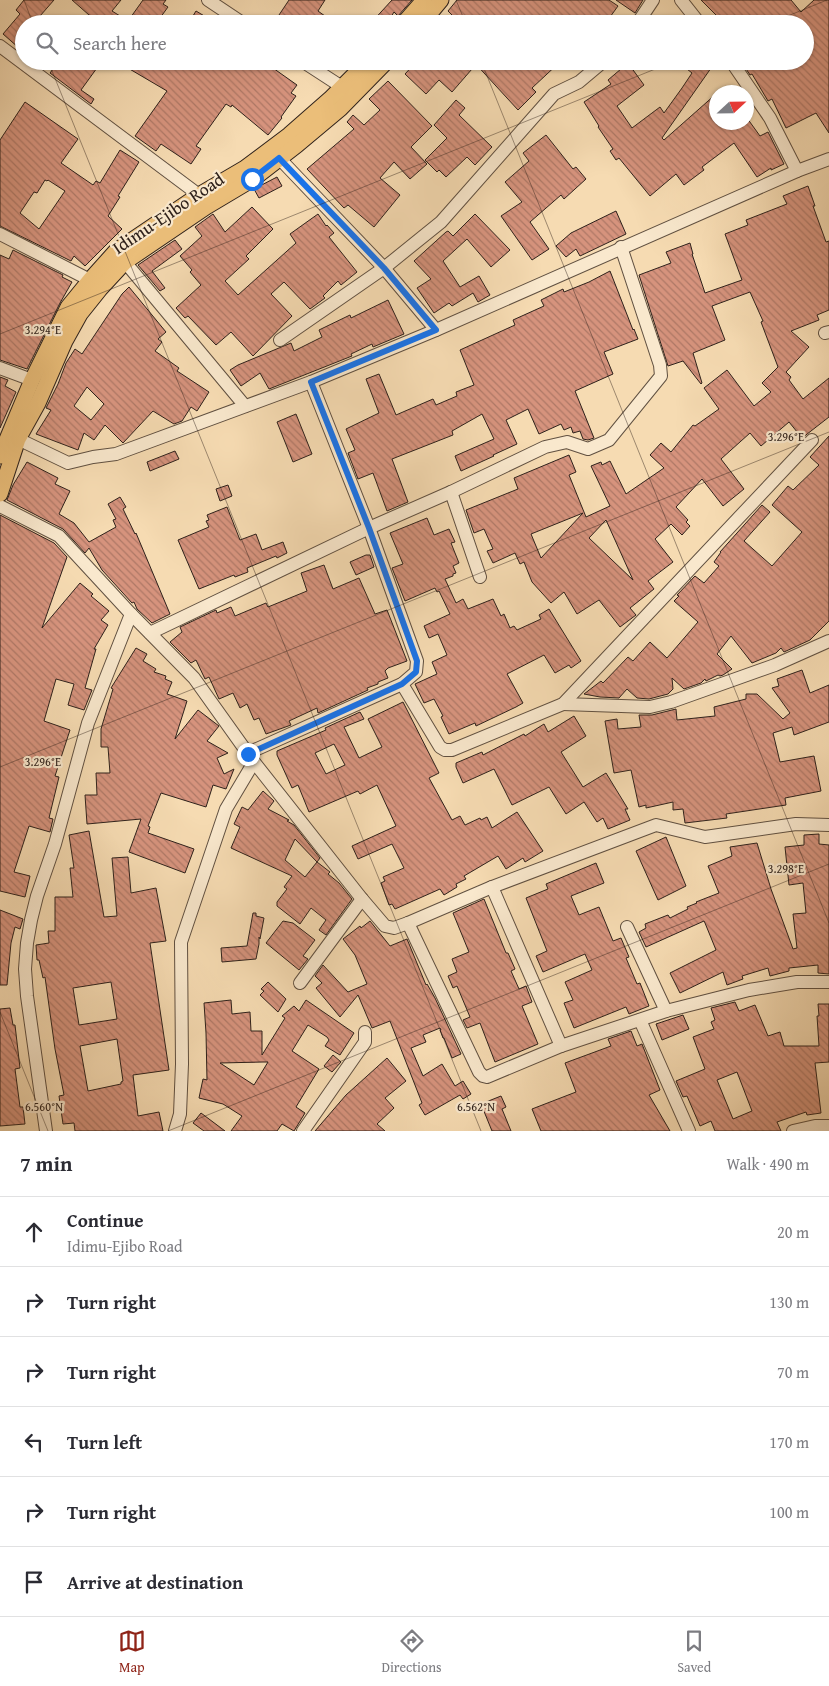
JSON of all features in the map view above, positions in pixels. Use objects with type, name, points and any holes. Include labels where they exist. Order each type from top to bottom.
[{"type":"main road","points":[[411,15],[424,0]]},
{"type":"main road","points":[[428,15],[441,0]]},
{"type":"main road","name":"Idimu-Ejibo Road","points":[[0,456],[32,380],[68,307],[116,251],[199,195],[245,168],[289,135],[359,70]]},
{"type":"main road","name":"Idimu-Ejibo Road","points":[[0,494],[18,439],[38,403],[80,314],[100,289],[125,262],[206,207],[252,179],[297,146],[340,109],[378,70]]},
{"type":"street","points":[[208,0],[230,15]]},
{"type":"street","points":[[643,15],[653,0]]},
{"type":"street","points":[[681,0],[693,15]]},
{"type":"street","points":[[0,46],[15,57]]},
{"type":"street","points":[[32,70],[199,195]]},
{"type":"street","points":[[316,70],[342,87]]},
{"type":"street","points":[[280,340],[384,268],[441,222],[554,94],[579,82],[593,70]]},
{"type":"street","points":[[737,70],[770,118],[797,171]]},
{"type":"street","points":[[279,158],[384,268],[436,330]]},
{"type":"street","points":[[18,439],[68,463],[116,454],[311,382],[436,330],[621,247],[829,159]]},
{"type":"street","points":[[0,234],[90,280]]},
{"type":"street","points":[[150,633],[369,528],[451,492],[545,447],[567,442],[588,449],[609,440],[661,376],[660,365],[621,247]]},
{"type":"street","points":[[125,262],[244,406]]},
{"type":"street","points":[[0,368],[32,380]]},
{"type":"street","points":[[174,1131],[180,1114],[182,1064],[181,942],[226,809],[251,758],[402,684],[416,672],[417,661],[369,528],[311,382]]},
{"type":"street","points":[[402,684],[440,747],[445,750],[452,750],[563,704],[812,440]]},
{"type":"street","points":[[451,492],[480,577]]},
{"type":"street","points":[[0,506],[60,536],[131,614],[194,678],[251,758],[385,926],[394,928],[408,923],[492,887],[656,825],[705,837],[796,824],[829,825]]},
{"type":"street","points":[[46,1131],[27,996],[25,969],[27,943],[35,904],[55,844],[88,723],[131,614]]},
{"type":"street","points":[[563,704],[650,707],[671,702],[775,666],[828,640]]},
{"type":"street","points":[[492,887],[561,1046]]},
{"type":"street","points":[[300,983],[362,899]]},
{"type":"street","points":[[408,923],[479,1072],[487,1077],[561,1046],[666,1011],[749,990],[797,982],[829,982]]},
{"type":"street","points":[[627,927],[666,1011]]},
{"type":"street","points":[[640,1020],[689,1131]]},
{"type":"street","points":[[303,1131],[365,1042],[365,1032]]},
{"type":"street","points":[[793,1131],[815,1126],[829,1126]]},
{"type":"building","points":[[24,0],[54,0],[41,15],[19,15],[16,10]]},
{"type":"building","points":[[72,0],[121,0],[112,11],[118,15],[89,15]]},
{"type":"building","points":[[143,0],[166,0],[163,4],[168,7],[162,15],[132,15]]},
{"type":"building","points":[[289,0],[325,0],[318,11],[324,15],[279,15]]},
{"type":"building","points":[[392,0],[412,0],[399,15],[394,12],[392,15],[378,15]]},
{"type":"building","points":[[457,0],[609,0],[618,6],[612,15],[452,15],[448,11]]},
{"type":"building","points":[[616,0],[643,0],[635,13]]},
{"type":"building","points":[[701,0],[791,0],[801,12],[814,0],[829,0],[829,133],[816,113],[786,128],[772,99],[768,101],[752,74],[750,75],[747,70],[814,70],[814,15],[716,15]]},
{"type":"building","points":[[196,11],[203,15],[194,15]]},
{"type":"building","points":[[15,20],[15,44],[3,34]]},
{"type":"building","points":[[52,70],[95,70],[81,90],[94,99],[91,104],[50,73]]},
{"type":"building","points":[[131,70],[276,70],[297,85],[291,93],[296,96],[268,135],[232,105],[231,107],[226,104],[196,146],[201,149],[191,164],[161,144],[156,151],[135,136],[167,91]]},
{"type":"building","points":[[409,70],[471,70],[452,92],[439,80],[426,94],[405,74]]},
{"type":"building","points":[[481,70],[551,70],[532,88],[536,92],[518,110]]},
{"type":"building","points":[[620,70],[633,70],[644,85],[617,106],[632,128],[660,107],[664,113],[692,73],[688,70],[710,70],[662,138],[664,140],[709,100],[709,130],[754,130],[754,128],[760,136],[768,132],[784,164],[771,170],[771,168],[757,177],[734,143],[702,167],[704,170],[684,185],[676,174],[650,196],[619,158],[616,160],[610,151],[613,149],[584,102],[611,84],[608,80]]},
{"type":"building","points":[[388,81],[432,126],[411,147],[427,164],[410,179],[394,162],[380,178],[400,195],[374,227],[348,205],[344,208],[307,169],[354,129],[347,122],[353,115],[364,125],[380,110],[369,99]]},
{"type":"building","points":[[456,100],[465,108],[459,115],[492,147],[475,165],[467,157],[446,177],[439,170],[437,172],[425,160],[447,138],[434,125]]},
{"type":"building","points":[[25,102],[78,139],[61,163],[93,185],[96,181],[100,183],[120,150],[139,162],[108,216],[122,229],[85,266],[74,256],[71,261],[0,226],[0,140]],"holes":[[[45,180],[65,191],[39,229],[20,213],[34,192],[37,193]]]},
{"type":"building","points":[[546,135],[573,169],[576,167],[586,179],[564,199],[561,195],[530,222],[549,249],[532,260],[501,216],[522,202],[505,182],[529,161],[523,153]]},
{"type":"building","points":[[277,177],[282,186],[259,198],[254,189]]},
{"type":"building","points":[[808,186],[826,242],[829,241],[829,310],[817,315],[819,320],[791,331],[809,347],[786,372],[791,377],[789,380],[803,399],[829,378],[829,417],[802,438],[789,422],[761,446],[750,433],[721,459],[744,489],[723,506],[702,479],[676,507],[688,520],[686,522],[690,526],[682,535],[671,524],[655,539],[673,562],[648,581],[654,589],[630,608],[636,615],[620,627],[599,600],[577,614],[564,592],[551,603],[532,582],[524,562],[520,564],[515,553],[493,563],[487,551],[493,549],[484,529],[474,533],[466,510],[518,489],[514,478],[569,455],[576,472],[569,475],[586,517],[610,506],[591,466],[601,462],[602,465],[610,461],[626,494],[664,468],[650,455],[661,443],[671,452],[693,425],[695,426],[719,409],[704,388],[727,370],[754,406],[771,392],[762,383],[778,367],[761,322],[763,321],[750,292],[712,306],[725,340],[693,353],[701,384],[683,361],[668,366],[639,275],[671,263],[666,252],[690,243],[705,293],[742,280],[725,234],[748,225],[746,220],[787,204],[783,196]],"holes":[[[583,513],[541,558],[531,534]],[[606,520],[633,580],[589,538]]]},
{"type":"building","points":[[252,207],[273,229],[246,256],[249,259],[225,281],[238,295],[296,243],[290,234],[318,214],[326,226],[334,233],[329,237],[357,272],[341,285],[338,281],[323,296],[325,298],[310,309],[284,282],[271,294],[292,316],[253,356],[231,332],[216,345],[188,316],[185,318],[176,308],[201,285],[190,272],[192,270],[180,256],[202,236],[195,227],[213,214],[225,232]]},
{"type":"building","points":[[616,211],[626,234],[580,256],[576,249],[566,257],[556,246],[571,233]]},
{"type":"building","points":[[475,214],[510,250],[491,267],[467,239],[443,261],[460,287],[479,276],[490,295],[478,302],[473,293],[452,306],[449,303],[434,313],[417,288],[431,279],[414,261],[446,232],[448,231],[453,236]]},
{"type":"building","points":[[175,240],[182,249],[152,271],[165,288],[160,291],[138,265]]},
{"type":"building","points":[[13,250],[63,275],[62,277],[72,282],[27,369],[0,360],[0,255],[9,259]]},
{"type":"building","points":[[610,271],[638,339],[604,352],[613,374],[575,391],[594,438],[583,439],[580,431],[573,433],[571,427],[564,430],[561,424],[539,434],[528,409],[506,420],[517,444],[461,471],[455,456],[494,439],[482,414],[452,431],[453,435],[392,459],[408,502],[387,511],[373,473],[358,479],[348,453],[355,450],[346,429],[379,413],[366,379],[379,374],[396,415],[433,399],[436,405],[457,396],[456,392],[474,385],[460,350],[515,325],[513,320],[544,306],[541,300],[563,289],[564,292],[589,282]]},
{"type":"building","points":[[129,287],[166,332],[158,339],[162,342],[155,351],[179,368],[177,371],[209,392],[197,411],[191,407],[182,421],[174,424],[153,411],[123,443],[105,425],[94,440],[84,433],[78,450],[36,434],[51,410],[46,408],[66,363],[75,349],[82,354],[122,294]],"holes":[[[87,387],[104,404],[91,420],[74,406]]]},
{"type":"building","points":[[388,300],[404,334],[373,347],[372,344],[351,354],[352,356],[269,389],[260,373],[241,386],[230,370],[291,343],[294,351],[322,337],[319,330],[350,315],[351,318]]},
{"type":"building","points":[[0,377],[8,380],[5,386],[16,392],[0,428]]},
{"type":"building","points":[[296,414],[312,454],[293,462],[277,422]]},
{"type":"building","points":[[829,436],[829,621],[810,640],[784,652],[781,648],[776,653],[752,663],[731,636],[717,654],[732,669],[723,675],[718,675],[706,681],[705,679],[701,683],[684,689],[672,678],[673,689],[668,694],[649,699],[637,698],[627,689],[619,698],[584,694],[601,681],[603,683],[628,657],[633,661],[650,642],[667,658],[698,622],[674,601],[679,596],[677,595],[695,576],[704,583],[719,566],[714,562],[720,552],[762,505],[770,512],[744,541],[772,566],[802,532],[772,505],[788,486],[793,490],[819,465],[810,457]]},
{"type":"building","points":[[175,451],[179,459],[150,471],[147,462]]},
{"type":"building","points":[[27,462],[58,478],[55,484],[70,491],[59,514],[74,523],[89,542],[116,527],[113,520],[116,519],[108,504],[120,497],[126,507],[123,509],[136,533],[170,614],[152,623],[102,570],[89,548],[85,553],[63,529],[7,500],[13,485]]},
{"type":"building","points":[[228,485],[232,496],[220,501],[216,489]]},
{"type":"building","points":[[227,507],[240,540],[256,534],[262,550],[283,542],[287,553],[247,568],[248,572],[235,577],[234,575],[199,589],[178,540],[209,527],[206,521],[209,520],[207,515]]},
{"type":"building","points":[[0,515],[54,543],[67,557],[42,628],[80,583],[93,594],[91,596],[109,611],[101,620],[108,625],[94,649],[96,649],[85,688],[92,690],[84,710],[68,705],[74,684],[56,679],[44,721],[70,730],[55,776],[59,777],[49,818],[53,819],[50,832],[29,826],[14,872],[30,876],[25,897],[0,891]]},
{"type":"building","points":[[427,518],[434,535],[449,529],[455,542],[451,543],[459,563],[453,566],[456,573],[445,579],[456,603],[463,599],[468,609],[493,599],[501,616],[504,614],[510,628],[514,626],[517,630],[541,619],[539,615],[549,609],[581,661],[571,668],[569,665],[555,673],[544,655],[507,674],[523,703],[476,726],[475,723],[449,734],[441,717],[443,716],[434,699],[424,703],[415,684],[437,674],[432,662],[447,655],[438,634],[429,638],[424,626],[450,614],[439,591],[437,592],[435,588],[405,601],[392,568],[403,564],[390,533]]},
{"type":"building","points":[[370,555],[374,567],[356,575],[350,562]]},
{"type":"building","points":[[324,565],[333,589],[359,578],[375,614],[387,610],[407,661],[388,668],[385,671],[388,678],[367,688],[368,690],[318,713],[317,708],[289,721],[291,725],[266,734],[259,718],[254,720],[247,704],[240,708],[233,693],[219,699],[209,677],[205,679],[196,660],[191,663],[170,642],[182,632],[180,627],[216,610],[217,613],[231,607],[235,616],[266,603],[268,607],[307,591],[301,573]]},
{"type":"building","points":[[136,648],[147,654],[143,661],[156,669],[154,672],[166,676],[165,679],[172,682],[167,694],[187,701],[175,739],[198,710],[219,726],[207,741],[228,753],[217,758],[224,774],[234,769],[226,789],[213,785],[206,807],[161,793],[148,826],[150,827],[148,833],[194,849],[185,873],[129,852],[141,819],[87,824],[85,795],[97,795],[96,773],[110,773],[108,747],[101,747],[101,729],[113,689],[111,688]]},
{"type":"building","points":[[802,670],[810,693],[829,685],[829,722],[794,735],[792,727],[773,733],[780,762],[814,756],[821,791],[785,798],[786,805],[726,814],[727,818],[685,823],[683,809],[673,810],[673,802],[646,808],[646,805],[639,807],[631,770],[614,773],[605,721],[617,719],[618,729],[641,727],[639,715],[652,715],[676,709],[677,720],[715,716],[714,707],[746,699],[746,694],[757,694],[783,719],[790,713],[772,688],[779,686],[777,679]]},
{"type":"building","points":[[403,702],[439,773],[429,778],[452,820],[460,816],[465,825],[487,817],[492,828],[517,812],[543,851],[525,862],[523,858],[506,869],[498,856],[464,876],[466,879],[456,884],[457,887],[444,895],[440,889],[395,909],[392,904],[389,905],[381,883],[385,881],[383,877],[404,868],[392,844],[358,859],[352,846],[396,826],[377,785],[360,794],[358,791],[309,812],[298,785],[292,788],[277,755],[277,751],[326,730],[325,728],[360,712],[364,719],[344,727],[359,758],[382,747],[368,719]],"holes":[[[334,744],[345,765],[326,774],[315,753]]]},
{"type":"building","points":[[574,716],[586,736],[561,752],[583,787],[606,773],[628,809],[625,809],[630,820],[608,829],[603,818],[597,822],[584,802],[566,814],[549,787],[512,805],[494,769],[463,783],[456,763],[482,752],[483,755],[524,734],[525,736],[544,724],[548,732]]},
{"type":"building","points":[[263,791],[274,801],[268,809],[289,820],[287,821],[294,825],[320,858],[317,862],[330,872],[328,874],[339,883],[352,899],[326,935],[319,930],[326,920],[311,908],[300,924],[277,906],[277,902],[287,889],[284,887],[292,876],[231,848],[240,827],[234,824],[242,807],[248,810]],"holes":[[[295,839],[317,862],[305,877],[285,860]]]},
{"type":"building","points":[[89,831],[104,917],[117,916],[112,858],[128,857],[131,893],[156,888],[166,941],[150,943],[169,1070],[133,1075],[138,1116],[159,1112],[163,1131],[75,1131],[74,1123],[63,1124],[59,1096],[64,1095],[55,1049],[45,977],[43,978],[39,960],[37,960],[36,945],[49,943],[48,931],[55,931],[55,897],[73,897],[70,868],[74,868],[69,835]],"holes":[[[111,982],[117,1019],[79,1025],[73,988]],[[117,1039],[123,1081],[121,1084],[88,1091],[80,1046]]]},
{"type":"building","points":[[819,834],[819,844],[829,845],[829,974],[818,973],[818,965],[789,968],[789,971],[770,976],[768,968],[742,976],[743,979],[727,985],[723,972],[680,993],[670,973],[716,950],[704,921],[646,947],[639,932],[646,928],[645,924],[668,915],[670,918],[688,909],[687,907],[696,902],[719,893],[708,866],[732,856],[730,847],[757,843],[771,889],[793,949],[797,948],[793,914],[806,913],[803,883],[789,885],[785,847],[804,845],[804,835]]},
{"type":"building","points":[[666,837],[686,886],[658,900],[636,851]]},
{"type":"building","points":[[596,863],[604,883],[571,896],[579,915],[599,907],[613,941],[621,938],[629,957],[626,958],[637,984],[640,983],[649,1006],[629,1014],[626,1007],[574,1028],[564,1003],[573,1000],[565,982],[592,970],[585,954],[543,972],[536,956],[547,951],[526,898],[548,889],[546,884]]},
{"type":"building","points":[[484,899],[506,953],[508,953],[515,969],[511,971],[519,989],[526,986],[532,1002],[522,1006],[538,1044],[495,1062],[480,1023],[467,1028],[463,1020],[470,1017],[457,986],[453,988],[448,976],[457,972],[452,959],[469,952],[453,913]]},
{"type":"building","points":[[0,910],[23,919],[20,929],[15,927],[11,943],[7,985],[0,985]]},
{"type":"building","points":[[253,913],[264,918],[256,959],[222,962],[221,948],[247,946]]},
{"type":"building","points":[[283,921],[293,923],[315,940],[303,956],[308,959],[299,970],[266,943]]},
{"type":"building","points":[[370,921],[390,946],[407,939],[426,985],[435,998],[461,1054],[452,1058],[440,1028],[423,1035],[426,1042],[411,1048],[423,1076],[442,1064],[455,1086],[463,1081],[471,1094],[463,1099],[460,1095],[425,1115],[419,1105],[422,1103],[390,1021],[372,1028],[358,995],[340,1017],[316,988],[322,983],[315,976],[323,965],[348,992],[367,984],[355,955],[343,939]]},
{"type":"building","points":[[268,982],[286,999],[278,1012],[260,995],[264,991],[261,989]]},
{"type":"building","points":[[231,1000],[232,1014],[250,1012],[251,1031],[262,1031],[262,1055],[285,1018],[282,1016],[294,1006],[299,1011],[306,1000],[354,1033],[340,1055],[325,1046],[329,1040],[327,1037],[308,1025],[292,1051],[319,1069],[296,1107],[305,1113],[294,1131],[282,1124],[277,1131],[231,1131],[242,1116],[223,1104],[199,1098],[203,1079],[207,1080],[204,1003]],"holes":[[[263,1062],[268,1062],[254,1085],[220,1063]]]},
{"type":"building","points":[[735,1002],[739,1011],[755,1005],[768,1036],[780,1032],[784,1046],[819,1046],[818,1004],[829,1004],[829,1062],[815,1063],[821,1113],[807,1115],[806,1112],[777,1122],[781,1131],[715,1131],[711,1121],[700,1126],[687,1096],[683,1097],[676,1081],[705,1069],[693,1037],[714,1029],[711,1022],[715,1020],[711,1008]],"holes":[[[737,1072],[752,1111],[733,1119],[717,1080]]]},
{"type":"building","points":[[10,1008],[13,1025],[15,1025],[20,1068],[15,1069],[20,1107],[23,1107],[25,1124],[0,1126],[0,1009]]},
{"type":"building","points":[[683,1015],[689,1029],[662,1040],[656,1024]]},
{"type":"building","points":[[631,1031],[637,1046],[642,1044],[660,1090],[649,1095],[670,1131],[541,1131],[532,1109],[576,1092],[565,1063],[611,1046],[608,1039]]},
{"type":"building","points":[[333,1055],[341,1062],[332,1072],[324,1066]]},
{"type":"building","points":[[387,1058],[406,1081],[385,1098],[394,1108],[377,1124],[385,1131],[315,1131],[346,1095]]},
{"type":"building","points":[[501,1096],[506,1107],[502,1109],[511,1131],[492,1131],[481,1104]]},
{"type":"building","points":[[201,1113],[225,1131],[204,1131],[193,1123]]},
{"type":"route","points":[[248,754],[402,684],[416,672],[417,661],[369,528],[311,382],[436,330],[384,268],[279,158],[252,179]]}]
